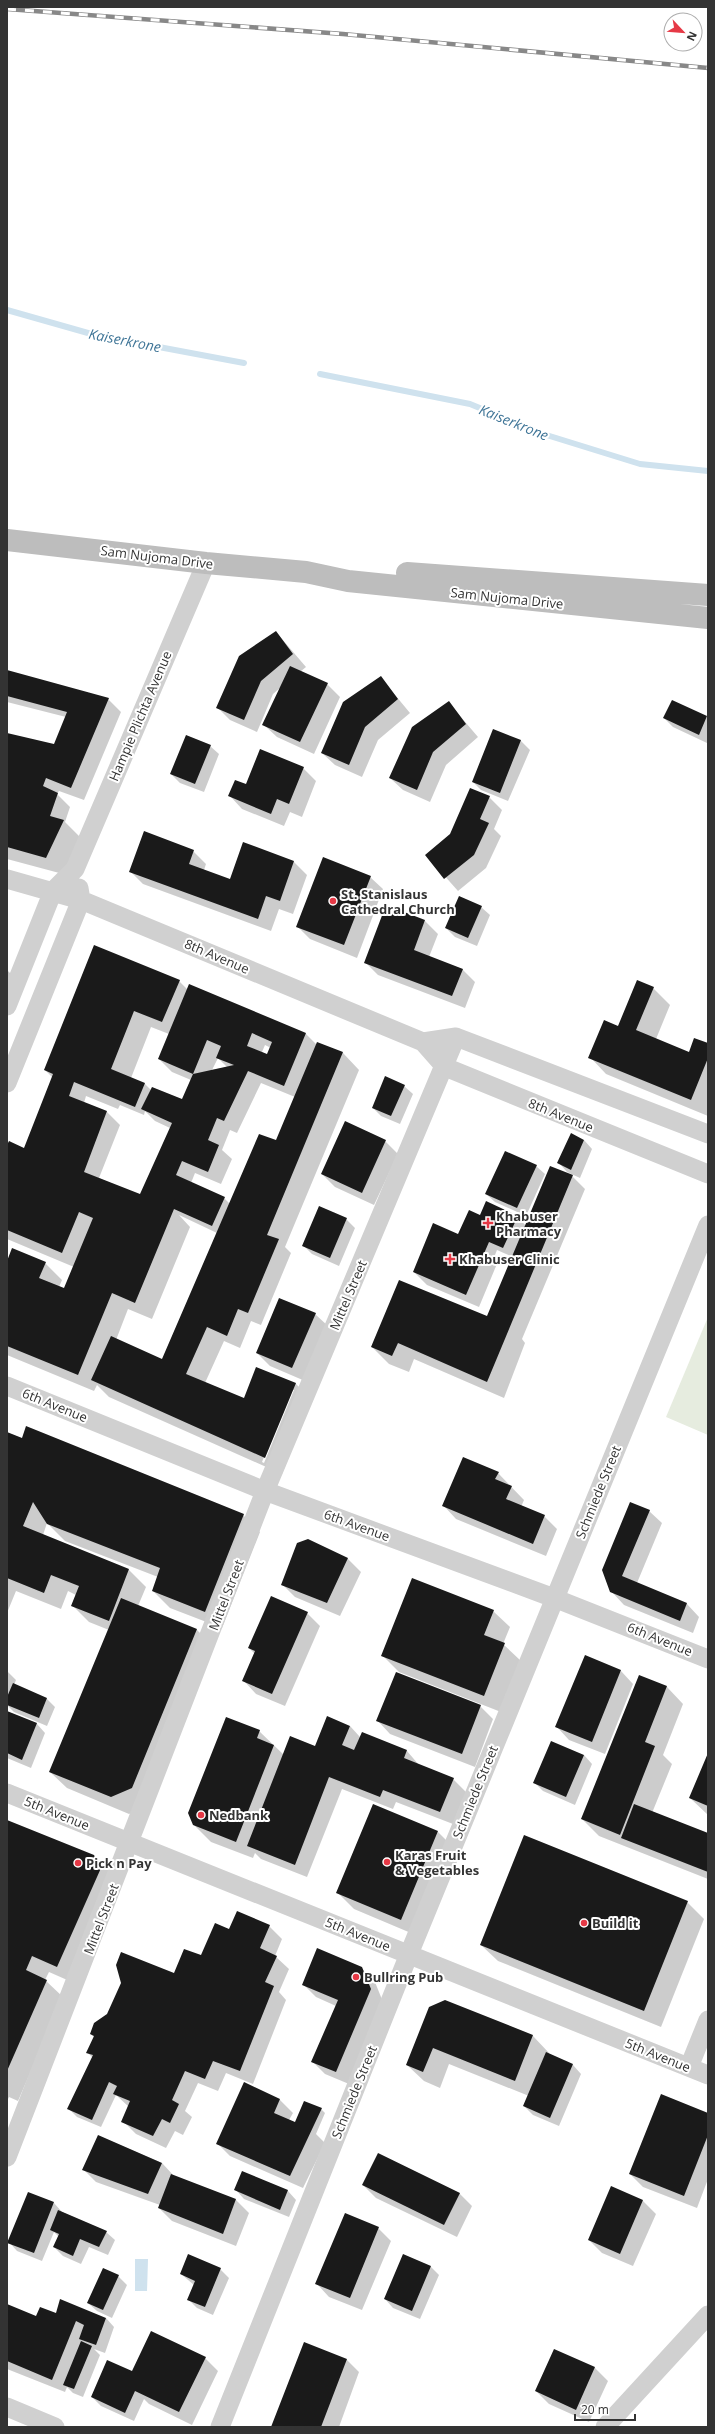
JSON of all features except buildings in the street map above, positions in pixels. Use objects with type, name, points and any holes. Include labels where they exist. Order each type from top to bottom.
[{"type":"main road","name":"Sam Nujoma Drive","points":[[7,540],[206,563],[306,572],[348,581],[708,618]]},
{"type":"main road","name":"Sam Nujoma Drive","points":[[306,572],[348,570],[708,595]]},
{"type":"street","name":"Hampie Plichta Avenue","points":[[7,1006],[53,891],[75,869],[206,563]]},
{"type":"street","points":[[7,1083],[81,900],[75,869]]},
{"type":"street","name":"8th Avenue","points":[[7,879],[81,900],[423,1042],[445,1067],[708,1174]]},
{"type":"street","points":[[423,1042],[456,1037],[708,1134]]},
{"type":"street","name":"Mittel Street","points":[[7,2157],[130,1843],[265,1491],[445,1067],[456,1037]]},
{"type":"street","name":"Schmiede Street","points":[[220,2427],[409,1954],[708,1225]]},
{"type":"street","name":"6th Avenue","points":[[7,1386],[265,1491],[554,1598],[708,1659]]},
{"type":"street","name":"5th Avenue","points":[[7,1793],[708,2075]]},
{"type":"street","points":[[689,2067],[708,2020]]},
{"type":"street","points":[[605,2427],[708,2315]]},
{"type":"street","points":[[7,2407],[55,2427]]},
{"type":"shaded area","points":[[708,1317],[708,1435],[666,1417]]},
{"type":"water","points":[[135,2259],[148,2259],[147,2291],[135,2291]]},
{"type":"waterway","name":"Kaiserkrone","points":[[7,310],[95,335],[244,363]]},
{"type":"waterway","name":"Kaiserkrone","points":[[320,374],[470,404],[540,433],[640,464],[708,471]]},
{"type":"railway","points":[[7,9],[343,34],[708,68]]},
{"type":"place","name":"St. Stanislaus Cathedral Church","points":[[333,901]]},
{"type":"place","name":"Khabuser Pharmacy","points":[[488,1223]]},
{"type":"place","name":"Khabuser Clinic","points":[[450,1259]]},
{"type":"place","name":"Nedbank","points":[[201,1815]]},
{"type":"place","name":"Karas Fruit & Vegetables","points":[[387,1862]]},
{"type":"place","name":"Pick n Pay","points":[[78,1863]]},
{"type":"place","name":"Build it","points":[[584,1923]]},
{"type":"place","name":"Bullring Pub","points":[[356,1977]]}]
